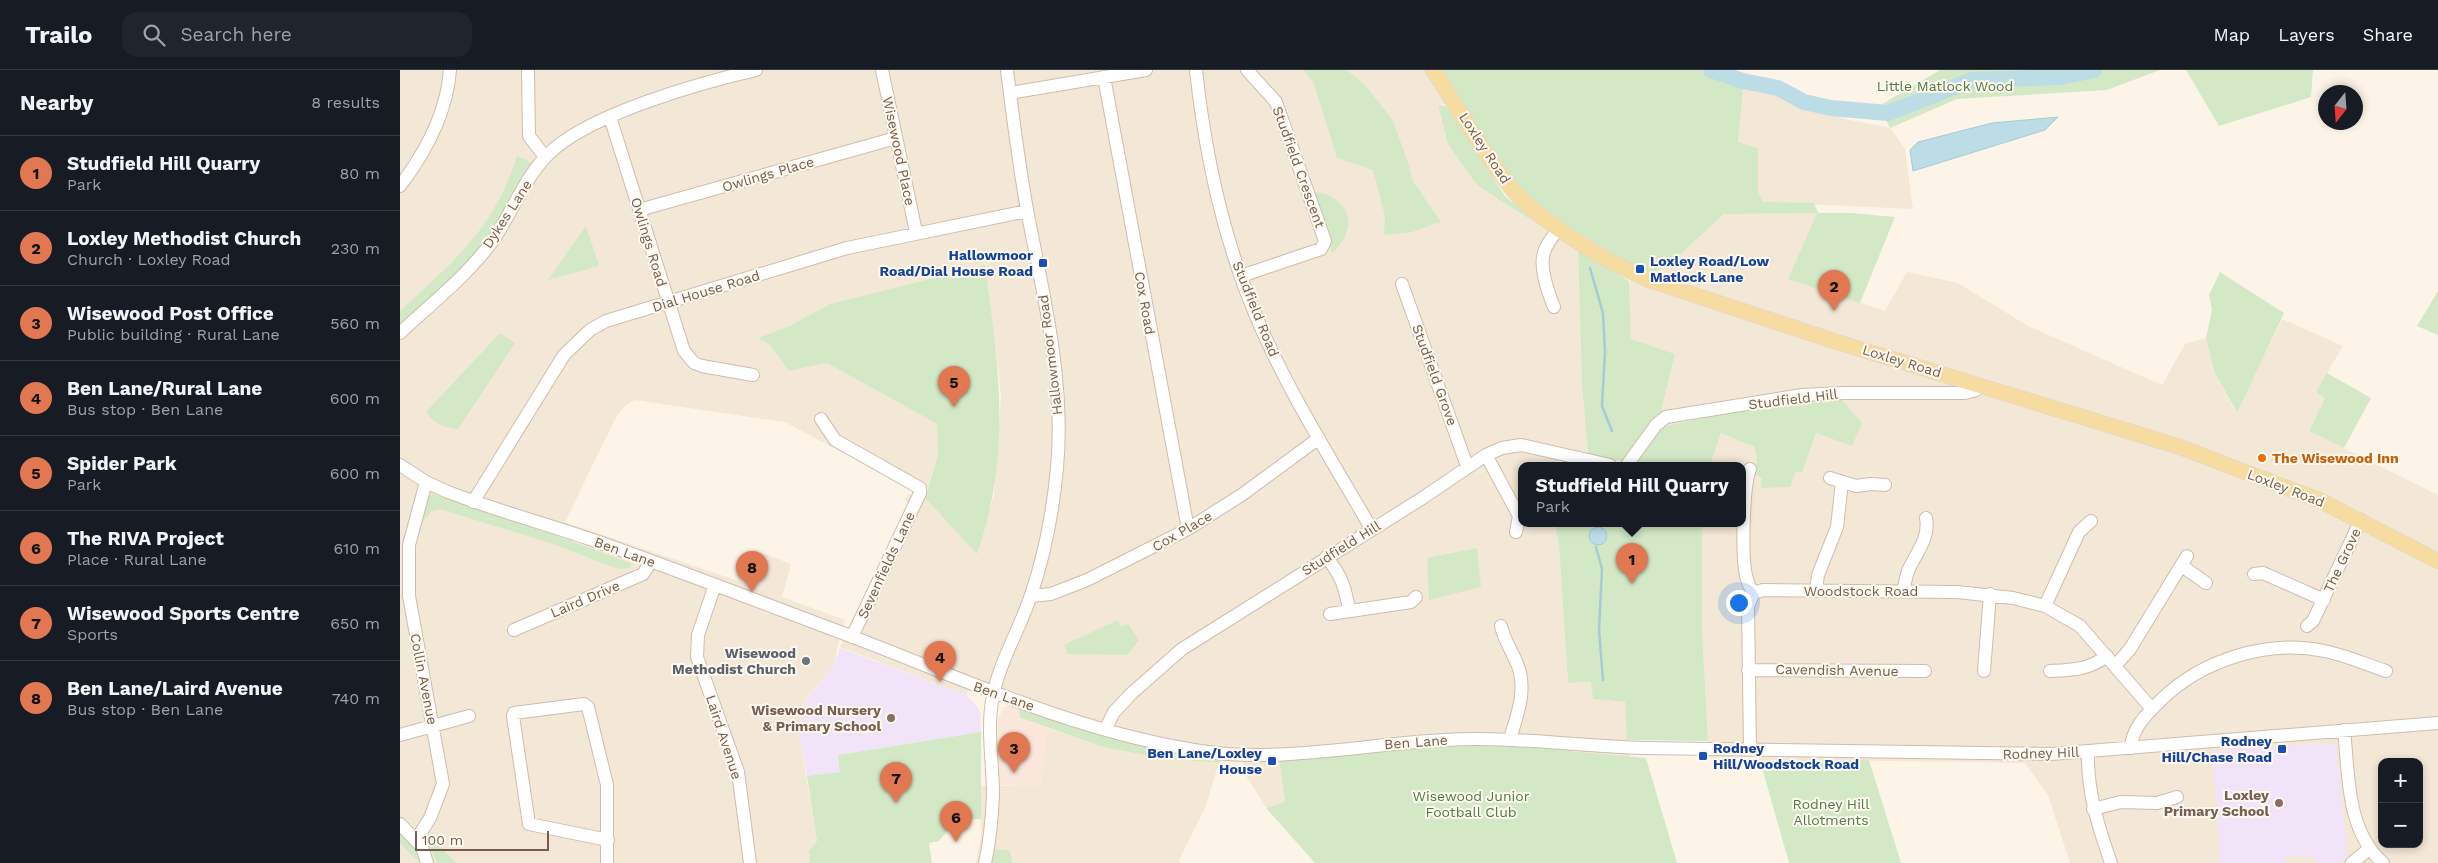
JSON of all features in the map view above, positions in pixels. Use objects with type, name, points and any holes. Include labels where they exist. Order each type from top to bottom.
[{"type":"main road","name":"Loxley Road","points":[[1433,70],[1508,186],[1533,209],[1623,269],[1648,280],[2177,446],[2318,500],[2361,520],[2438,561]]},
{"type":"street","points":[[400,186],[413,167],[438,120],[446,94],[450,70]]},
{"type":"street","points":[[528,70],[529,136],[545,157]]},
{"type":"street","name":"Dykes Lane","points":[[400,333],[484,251],[545,157],[568,138],[610,117],[659,99],[756,70]]},
{"type":"street","name":"Wisewood Place","points":[[882,70],[916,232]]},
{"type":"street","name":"Hallowmoor Road","points":[[985,863],[991,832],[993,794],[991,716],[994,693],[998,674],[1031,596],[1048,536],[1057,467],[1059,431],[1056,383],[1048,318],[1027,211],[1007,70]]},
{"type":"street","points":[[1010,93],[1146,70]]},
{"type":"street","name":"Studfield Road","points":[[1196,70],[1212,177],[1241,276],[1271,349],[1319,438],[1371,528]]},
{"type":"street","name":"Studfield Crescent","points":[[1241,276],[1321,249],[1325,241],[1276,102],[1247,70]]},
{"type":"street","name":"Cox Road","points":[[1104,77],[1188,529]]},
{"type":"street","name":"Owlings Road","points":[[610,117],[684,351],[688,358],[702,366],[753,375]]},
{"type":"street","name":"Owlings Place","points":[[640,210],[896,138]]},
{"type":"street","name":"Dial House Road","points":[[473,502],[564,355],[590,330],[606,321],[847,248],[916,232],[1027,211]]},
{"type":"street","points":[[1554,307],[1548,293],[1543,259],[1544,250],[1560,228]]},
{"type":"street","name":"Studfield Grove","points":[[1402,284],[1468,466]]},
{"type":"street","name":"Studfield Hill","points":[[1629,462],[1656,425],[1666,417],[1802,395],[1965,393],[1976,390],[1981,386]]},
{"type":"street","name":"Sevenfields Lane","points":[[821,419],[835,440],[920,488],[920,493],[852,637]]},
{"type":"street","name":"Cox Place","points":[[1031,596],[1051,594],[1088,580],[1188,529],[1244,494],[1319,438]]},
{"type":"street","name":"Studfield Hill","points":[[1106,728],[1114,712],[1126,699],[1182,649],[1371,528],[1420,499],[1486,455],[1502,448],[1521,445],[1597,462]]},
{"type":"street","points":[[1486,455],[1518,514]]},
{"type":"street","name":"Ben Lane","points":[[400,465],[426,482],[473,502],[539,522],[715,585],[994,693],[1106,728],[1183,748],[1239,754],[1275,754],[1446,739],[1510,739],[1582,746],[1643,748]]},
{"type":"street","points":[[1750,749],[1748,606],[1754,593],[1746,579],[1745,563],[1751,477]]},
{"type":"street","points":[[1816,590],[1818,575],[1833,543],[1837,527],[1836,480],[1856,486],[1886,485]]},
{"type":"street","name":"Collin Avenue","points":[[416,840],[430,818],[443,784],[404,568],[412,528],[426,482]]},
{"type":"street","points":[[1903,591],[1908,573],[1927,533],[1926,518]]},
{"type":"street","name":"The Grove","points":[[2307,626],[2313,622],[2361,520]]},
{"type":"street","points":[[1516,532],[1518,521]]},
{"type":"street","points":[[2045,606],[2079,532],[2090,521]]},
{"type":"street","points":[[1326,557],[1342,578],[1349,611]]},
{"type":"street","points":[[2050,671],[2079,670],[2098,663],[2111,661],[2130,648],[2185,561],[2206,583]]},
{"type":"street","name":"Laird Drive","points":[[514,630],[643,574],[651,562]]},
{"type":"street","name":"The Grove","points":[[2254,574],[2262,574],[2324,600]]},
{"type":"street","name":"Laird Avenue","points":[[715,585],[698,635],[697,657],[738,772],[750,863]]},
{"type":"street","name":"Woodstock Road","points":[[1754,593],[1763,590],[1816,590],[1990,594],[2045,606],[2080,626],[2152,709]]},
{"type":"street","points":[[1984,670],[1990,594]]},
{"type":"street","points":[[1330,614],[1411,602],[1416,597]]},
{"type":"street","points":[[1501,626],[1504,637],[1517,664],[1522,688],[1510,739]]},
{"type":"street","points":[[2131,748],[2132,739],[2139,725],[2167,694],[2207,667],[2258,651],[2283,648],[2323,651],[2386,671]]},
{"type":"street","name":"Cavendish Avenue","points":[[1748,670],[1925,671]]},
{"type":"street","points":[[607,863],[608,840],[607,785],[588,707],[584,704],[514,712],[513,716],[529,824],[608,840]]},
{"type":"street","points":[[400,735],[469,716]]},
{"type":"street","name":"Rodney Hill","points":[[1643,748],[1982,754],[2088,752],[2438,723]]},
{"type":"street","points":[[2344,730],[2356,821],[2369,849],[2383,863]]},
{"type":"street","points":[[2088,752],[2088,780],[2093,809],[2111,863]]},
{"type":"street","points":[[2093,809],[2121,802],[2157,803],[2177,797]]},
{"type":"street","points":[[400,824],[416,840],[425,853],[427,863]]},
{"type":"street","points":[[2352,863],[2369,849]]},
{"type":"shaded area","points":[[400,70],[1440,70],[1459,102],[1438,105],[1448,144],[1528,218],[1544,210],[1586,238],[1578,249],[1582,385],[1588,454],[1557,459],[1556,462],[1518,462],[1518,527],[1556,527],[1559,546],[1568,683],[1592,682],[1593,699],[1625,702],[1630,757],[1534,747],[1279,759],[1285,802],[1266,808],[1247,777],[1243,762],[1223,756],[1202,755],[1016,696],[1017,693],[976,678],[966,695],[840,647],[908,508],[909,503],[905,500],[908,494],[925,498],[977,553],[994,495],[1001,396],[985,265],[830,304],[789,326],[758,338],[770,345],[789,371],[827,363],[937,424],[938,455],[927,489],[914,491],[785,422],[635,400],[626,405],[617,415],[565,522],[744,583],[755,550],[791,564],[782,597],[845,620],[835,663],[805,701],[799,733],[817,841],[809,851],[810,863],[400,863]]},
{"type":"shaded area","points":[[1743,86],[1773,92],[1845,119],[1890,128],[1905,149],[1913,209],[1763,202],[1758,191],[1758,148],[1738,142]]},
{"type":"shaded area","points":[[1817,213],[1789,279],[1885,311],[1907,272],[1958,283],[2028,326],[2162,385],[2185,344],[2206,338],[2214,371],[2236,413],[2282,319],[2343,346],[2316,392],[2325,398],[2309,431],[2438,495],[2438,863],[2070,863],[2048,795],[2025,763],[1820,760],[1809,766],[1761,764],[1753,756],[1705,758],[1708,741],[1702,629],[1702,527],[1746,527],[1746,462],[1711,462],[1721,433],[1754,447],[1757,460],[1755,471],[1796,471],[1802,473],[1816,433],[1862,423],[1680,425],[1665,427],[1662,407],[1675,354],[1631,339],[1629,282],[1655,274],[1684,251],[1724,214]]},
{"type":"shaded area","name":"Wisewood Nursery & Primary School","points":[[840,648],[966,695],[980,712],[981,732],[838,755],[841,772],[807,776],[799,733],[805,702],[835,663]]},
{"type":"shaded area","points":[[1016,704],[1021,718],[1047,728],[1041,786],[999,785],[998,719],[1004,707]]},
{"type":"shaded area","points":[[1047,728],[1103,747],[1160,758],[1219,763],[1205,808],[1179,860],[1181,863],[976,863],[981,834],[981,786],[1041,785]]},
{"type":"shaded area","name":"Loxley Primary School","points":[[2336,743],[2348,857],[2340,863],[2318,863],[2312,856],[2286,857],[2286,863],[2220,863],[2212,751]]},
{"type":"green space","points":[[1304,70],[1347,70],[1365,85],[1392,119],[1408,162],[1412,180],[1441,222],[1412,232],[1384,235],[1385,216],[1373,170],[1337,158],[1314,84]]},
{"type":"green space","points":[[1440,70],[1733,70],[1744,78],[1738,142],[1758,148],[1758,191],[1763,202],[1814,203],[1818,213],[1851,213],[1895,217],[1860,303],[1788,279],[1817,213],[1724,214],[1684,251],[1655,274],[1631,264],[1544,210],[1513,182]]},
{"type":"green space","name":"Little Matlock Wood","points":[[1940,70],[2160,70],[2107,90],[1957,99],[1890,128],[1879,106]]},
{"type":"green space","points":[[2186,70],[2313,70],[2311,97],[2219,126]]},
{"type":"green space","points":[[1438,105],[1446,106],[1505,196],[1531,217],[1528,218],[1477,185],[1448,144]]},
{"type":"green space","points":[[517,156],[531,164],[496,227],[465,266],[400,324],[400,311],[455,259],[484,224],[508,182]]},
{"type":"green space","points":[[1314,192],[1332,197],[1340,203],[1348,217],[1347,232],[1332,253]]},
{"type":"green space","points":[[586,226],[599,266],[548,280]]},
{"type":"green space","points":[[1578,249],[1629,281],[1631,339],[1675,354],[1662,407],[1662,415],[1623,461],[1588,454],[1582,385]]},
{"type":"green space","points":[[985,265],[998,374],[999,445],[988,517],[977,554],[925,498],[938,455],[937,424],[827,363],[789,371],[770,345],[758,338],[789,326],[830,304]]},
{"type":"green space","points":[[2220,272],[2284,313],[2237,413],[2214,371],[2206,338],[2212,309],[2209,295]]},
{"type":"green space","points":[[2438,291],[2438,335],[2417,326]]},
{"type":"green space","points":[[500,333],[515,343],[458,429],[448,428],[433,420],[426,412]]},
{"type":"green space","points":[[2327,373],[2371,398],[2344,448],[2309,431],[2325,398],[2316,392]]},
{"type":"green space","points":[[1836,396],[1841,399],[1862,423],[1852,446],[1816,433],[1802,473],[1796,471],[1790,487],[1761,488],[1762,478],[1755,474],[1757,460],[1754,447],[1721,433],[1711,462],[1636,462],[1658,428],[1768,404]]},
{"type":"green space","points":[[433,494],[547,532],[632,565],[629,568],[618,569],[553,544],[440,509],[431,512],[423,521],[419,518],[428,496]]},
{"type":"green space","points":[[1556,527],[1702,527],[1702,629],[1708,741],[1627,740],[1625,702],[1593,699],[1591,682],[1568,683],[1559,546]]},
{"type":"green space","points":[[1477,548],[1481,587],[1429,600],[1427,558]]},
{"type":"green space","points":[[1118,620],[1121,626],[1128,624],[1139,640],[1127,655],[1067,654],[1064,645]]},
{"type":"green space","points":[[1016,704],[1223,756],[1219,763],[1160,758],[1103,747],[1021,718]]},
{"type":"green space","points":[[981,732],[981,819],[957,820],[939,841],[929,843],[932,863],[810,863],[809,851],[817,841],[807,776],[840,772],[838,755]]},
{"type":"green space","name":"Wisewood Junior Football Club","points":[[1494,744],[1646,758],[1677,863],[1315,863],[1266,808],[1285,802],[1279,759]]},
{"type":"green space","name":"Rodney Hill Allotments","points":[[1820,760],[1869,760],[1901,863],[1789,863],[1761,764],[1809,766]]},
{"type":"green space","points":[[426,831],[456,863],[438,863],[425,841]]},
{"type":"green space","points":[[400,833],[420,856],[417,861],[400,843]]},
{"type":"green space","points":[[993,849],[1010,851],[1012,863],[991,863]]},
{"type":"water","points":[[2058,117],[2045,130],[1913,171],[1910,150],[1918,142],[1992,123]]},
{"type":"water","points":[[1594,527],[1602,527],[1607,532],[1605,543],[1594,545],[1589,540],[1589,532]]},
{"type":"waterway","points":[[1711,70],[1743,81],[1778,88],[1804,102],[1831,108],[1888,113],[1972,80],[2061,77],[2094,70]]},
{"type":"waterway","points":[[1590,268],[1603,313],[1605,352],[1602,406],[1612,431]]},
{"type":"waterway","points":[[1596,547],[1602,569],[1599,630],[1603,680]]},
{"type":"place","name":"Hallowmoor Road/Dial House Road","points":[[1043,263]]},
{"type":"place","name":"Loxley Road/Low Matlock Lane","points":[[1640,269]]},
{"type":"place","name":"Loxley Methodist Church","points":[[1834,311]]},
{"type":"place","name":"Spider Park","points":[[954,407]]},
{"type":"place","name":"The Wisewood Inn","points":[[2262,458]]},
{"type":"place","name":"Studfield Hill Quarry","points":[[1632,584]]},
{"type":"place","name":"Ben Lane/Laird Avenue","points":[[752,592]]},
{"type":"place","name":"Wisewood Methodist Church","points":[[806,661]]},
{"type":"place","name":"Ben Lane/Rural Lane","points":[[940,682]]},
{"type":"place","name":"Wisewood Nursery & Primary School","points":[[891,718]]},
{"type":"place","name":"Rodney Hill/Chase Road","points":[[2282,749]]},
{"type":"place","name":"Rodney Hill/Woodstock Road","points":[[1703,756]]},
{"type":"place","name":"Ben Lane/Loxley House","points":[[1272,761]]},
{"type":"place","name":"Wisewood Post Office","points":[[1014,773]]},
{"type":"place","name":"Wisewood Sports Centre","points":[[896,803]]},
{"type":"place","name":"Loxley Primary School","points":[[2279,803]]},
{"type":"place","name":"The RIVA Project","points":[[956,842]]}]
